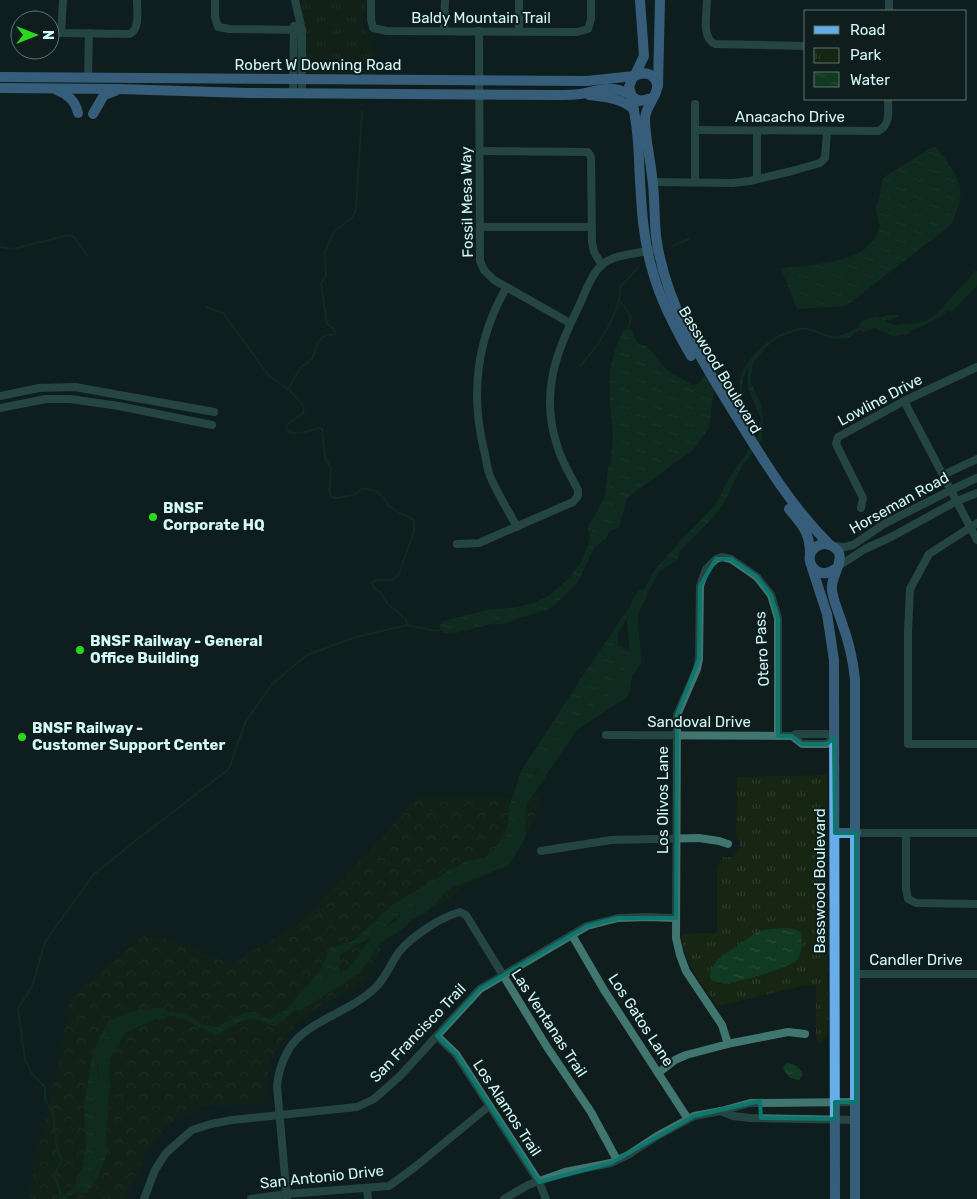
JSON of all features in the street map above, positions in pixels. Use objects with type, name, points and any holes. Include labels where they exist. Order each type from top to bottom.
[{"type":"main road","points":[[640,0],[643,60],[629,84],[632,96],[640,101],[652,98],[657,88],[660,0]]},
{"type":"main road","points":[[635,75],[644,73],[652,76],[657,88]]},
{"type":"main road","name":"Robert W Downing Road","points":[[0,77],[593,81],[635,75]]},
{"type":"main road","name":"Robert W Downing Road","points":[[0,88],[297,93],[580,94],[610,88],[620,89],[632,96]]},
{"type":"main road","points":[[53,89],[68,95],[76,105],[78,112]]},
{"type":"main road","points":[[93,114],[104,95],[118,89]]},
{"type":"main road","points":[[580,94],[615,99],[634,110]]},
{"type":"main road","name":"Basswood Boulevard","points":[[632,96],[638,141],[643,227],[656,284],[667,312],[764,467],[808,532],[810,554]]},
{"type":"main road","name":"Basswood Boulevard","points":[[652,98],[645,118],[653,182],[654,220],[658,249],[674,304],[696,357]]},
{"type":"main road","name":"Basswood Boulevard","points":[[764,467],[831,546]]},
{"type":"main road","points":[[819,545],[831,546],[839,554],[840,561],[832,572],[818,573],[812,567],[810,554],[819,545]]},
{"type":"main road","name":"Basswood Boulevard","points":[[812,567],[825,606],[832,637],[834,660],[835,1199]]},
{"type":"main road","points":[[836,568],[832,591],[850,646],[855,680],[855,1199]]},
{"type":"main road","points":[[835,833],[856,833]]},
{"type":"street","points":[[63,0],[61,33],[130,34],[136,28],[137,0]]},
{"type":"street","points":[[215,0],[215,17],[218,27],[230,29],[302,30]]},
{"type":"street","points":[[295,0],[302,30],[297,80]]},
{"type":"street","name":"Baldy Mountain Trail","points":[[371,0],[373,28],[387,31],[577,32],[588,28],[591,19],[591,0]]},
{"type":"street","points":[[444,31],[445,0]]},
{"type":"street","points":[[519,0],[519,31]]},
{"type":"street","points":[[707,0],[707,34],[711,43],[804,46]]},
{"type":"street","points":[[296,10],[293,29],[297,93]]},
{"type":"street","name":"Fossil Mesa Way","points":[[479,31],[480,261],[484,270],[494,280],[570,323]]},
{"type":"street","points":[[88,78],[89,33]]},
{"type":"street","name":"Anacacho Drive","points":[[695,130],[873,131],[884,128],[888,120],[888,100]]},
{"type":"street","points":[[695,104],[695,182]]},
{"type":"street","points":[[756,130],[757,178]]},
{"type":"street","points":[[653,182],[733,183],[792,172],[820,163],[826,156],[827,131]]},
{"type":"street","points":[[480,151],[588,152],[591,157],[592,242],[594,252],[602,264]]},
{"type":"street","points":[[480,227],[591,227]]},
{"type":"street","points":[[457,544],[479,543],[572,502],[578,496],[578,490],[557,446],[551,419],[550,390],[555,359],[570,323],[592,279],[602,264],[624,256],[658,249]]},
{"type":"street","points":[[506,288],[490,318],[482,348],[478,377],[477,408],[481,439],[490,475],[517,527]]},
{"type":"street","name":"Lowline Drive","points":[[861,508],[862,498],[836,444],[838,437],[904,401],[977,367]]},
{"type":"street","points":[[212,425],[87,400],[53,399],[3,408],[1,396],[57,386],[75,387],[214,412]]},
{"type":"street","points":[[119,406],[120,395]]},
{"type":"street","points":[[904,401],[957,501],[973,525],[977,540]]},
{"type":"street","points":[[164,416],[168,404]]},
{"type":"street","points":[[943,475],[977,459]]},
{"type":"street","name":"Horseman Road","points":[[831,546],[845,547],[853,544],[884,524],[977,478]]},
{"type":"street","name":"Horseman Road","points":[[836,568],[864,549],[957,501],[977,493]]},
{"type":"street","points":[[973,525],[929,554],[910,589],[908,744],[977,744]]},
{"type":"street","name":"Los Olivos Lane","points":[[722,557],[716,559],[706,569],[700,586],[699,659],[697,669],[677,715],[676,938],[686,971],[722,1025],[728,1044]]},
{"type":"street","name":"Otero Pass","points":[[722,557],[731,559],[757,578],[772,595],[778,618],[778,736]]},
{"type":"street","name":"Sandoval Drive","points":[[606,735],[792,736],[796,734],[828,734],[834,738]]},
{"type":"street","points":[[807,734],[807,744],[828,744],[834,738]]},
{"type":"street","name":"Sandoval Drive","points":[[792,736],[802,744],[807,744]]},
{"type":"street","points":[[856,833],[977,833]]},
{"type":"street","points":[[906,833],[906,888],[908,899],[916,903],[977,904]]},
{"type":"street","points":[[540,851],[611,840],[699,838],[720,840],[728,844]]},
{"type":"street","name":"Las Ventanas Trail","points":[[279,1116],[277,1086],[279,1070],[287,1051],[296,1040],[312,1028],[355,1003],[376,986],[399,952],[414,937],[450,915],[460,912],[466,915],[502,976],[591,1112],[617,1160]]},
{"type":"street","name":"San Francisco Trail","points":[[144,1199],[155,1170],[166,1152],[192,1130],[232,1120],[357,1107],[374,1099],[400,1076],[480,989],[587,926],[618,918],[676,918]]},
{"type":"street","name":"Los Gatos Lane","points":[[572,935],[604,990],[688,1118]]},
{"type":"street","name":"Candler Drive","points":[[856,974],[977,974]]},
{"type":"street","points":[[658,1073],[675,1060],[686,1055],[788,1032],[805,1034]]},
{"type":"street","name":"Los Alamos Trail","points":[[438,1036],[456,1054],[539,1182],[546,1199]]},
{"type":"street","points":[[504,1199],[528,1185],[565,1172],[611,1163],[688,1118],[707,1112],[722,1111],[738,1106],[760,1103],[856,1102]]},
{"type":"street","points":[[760,1103],[761,1118]]},
{"type":"street","name":"San Antonio Drive","points":[[251,1199],[389,1186],[489,1106]]},
{"type":"street","points":[[738,1106],[738,1117]]},
{"type":"street","points":[[722,1111],[738,1117],[856,1120]]},
{"type":"street","points":[[279,1116],[287,1197]]},
{"type":"street","points":[[367,1188],[368,1199]]},
{"type":"highlighted area","points":[[716,559],[731,559],[757,577],[771,595],[778,618],[778,736],[792,736],[802,744],[827,744],[834,738],[835,833],[856,833],[856,1102],[835,1102],[835,1119],[761,1118],[760,1101],[694,1116],[611,1163],[539,1182],[456,1054],[437,1036],[480,989],[587,926],[618,918],[676,918],[677,715],[699,659],[700,586]]},
{"type":"green space","points":[[300,0],[366,0],[364,25],[367,33],[374,36],[373,76],[312,76],[308,73],[306,68],[306,31]]},
{"type":"green space","points":[[827,775],[828,1033],[822,1044],[816,1038],[816,986],[802,986],[717,1006],[689,963],[682,934],[717,933],[717,867],[723,857],[736,855],[740,848],[736,835],[737,777]]},
{"type":"green space","points":[[420,796],[539,797],[535,819],[511,862],[462,888],[450,899],[426,911],[387,940],[381,947],[369,979],[302,1017],[284,1037],[269,1063],[264,1103],[204,1106],[168,1125],[149,1147],[125,1199],[29,1199],[34,1164],[57,1071],[69,1001],[93,977],[144,936],[163,938],[231,964],[301,922],[391,828],[409,803]]},
{"type":"water","points":[[932,147],[936,147],[951,167],[959,184],[960,201],[951,225],[846,306],[797,309],[781,268],[829,262],[863,250],[872,241],[880,226],[875,208],[879,200],[884,177]]},
{"type":"water","points":[[960,295],[960,298],[943,315],[909,331],[901,333],[889,332],[899,326],[927,320]]},
{"type":"water","points":[[887,315],[899,315],[899,317],[879,322],[858,331],[848,338],[833,339],[805,329],[779,337],[767,346],[753,363],[750,381],[761,404],[763,417],[762,440],[741,468],[723,505],[680,551],[677,560],[660,571],[647,593],[627,619],[618,634],[618,645],[642,658],[635,666],[621,676],[622,690],[614,694],[569,732],[536,770],[516,805],[517,829],[504,859],[447,882],[429,894],[417,907],[397,916],[378,934],[340,955],[340,973],[277,1025],[269,1025],[257,1019],[249,1019],[239,1022],[216,1035],[178,1017],[163,1015],[139,1016],[120,1028],[107,1045],[97,1067],[101,1102],[99,1112],[102,1141],[109,1149],[98,1177],[87,1193],[78,1192],[66,1199],[58,1199],[74,1188],[83,1165],[86,1147],[84,1106],[93,1052],[108,1021],[141,1009],[185,1013],[204,1025],[216,1027],[244,1013],[256,1012],[269,1020],[286,1009],[320,971],[331,947],[353,941],[394,904],[465,861],[483,859],[497,846],[508,825],[509,807],[521,771],[580,680],[627,610],[644,590],[653,572],[715,505],[729,478],[757,438],[761,419],[748,389],[748,367],[743,378],[742,392],[740,392],[741,375],[748,363],[761,348],[787,331],[804,328],[836,336],[846,334]]},
{"type":"water","points":[[624,329],[632,330],[635,339],[640,345],[646,345],[667,370],[693,385],[699,383],[716,361],[720,363],[709,428],[693,450],[627,498],[619,528],[610,531],[606,538],[594,548],[578,582],[557,603],[547,610],[504,624],[487,625],[452,634],[443,633],[439,626],[443,621],[491,609],[511,608],[534,603],[551,594],[565,582],[582,561],[590,539],[589,523],[595,516],[605,494],[608,467],[611,462],[613,433],[610,405],[610,370],[616,347]]},
{"type":"water","points":[[768,929],[795,929],[801,933],[801,950],[797,960],[793,963],[729,983],[711,980],[712,967],[725,954],[756,933]]},
{"type":"water","points":[[787,1063],[795,1065],[803,1074],[799,1080],[787,1075],[783,1067]]},
{"type":"waterway","points":[[288,389],[301,367],[312,359],[319,341],[324,336],[336,334],[334,329],[327,324],[321,283],[326,276],[325,252],[334,231],[352,218],[356,210],[362,111]]},
{"type":"waterway","points":[[0,247],[13,249],[69,235],[74,237],[87,255]]},
{"type":"waterway","points":[[672,246],[689,239]]},
{"type":"waterway","points":[[581,365],[601,339],[613,318],[620,287],[638,268]]},
{"type":"waterway","points":[[950,306],[977,276]]},
{"type":"waterway","points":[[619,300],[631,316],[628,331]]},
{"type":"waterway","points":[[206,307],[223,313],[269,376],[288,389],[302,403],[304,412],[287,425],[286,430],[298,433],[322,429],[325,458],[331,468],[329,490],[331,497],[354,495],[362,489],[370,489],[379,493],[390,507],[414,520],[414,532],[398,576],[391,580],[377,580],[372,583],[373,587],[380,592],[388,604],[406,619],[407,625]]},
{"type":"waterway","points":[[864,326],[875,322],[894,331],[905,329]]},
{"type":"waterway","points":[[299,1005],[356,969],[377,938],[399,925],[411,912],[423,908],[447,884],[505,861],[520,836],[521,803],[573,726],[624,693],[627,674],[636,661],[632,617],[642,595]]},
{"type":"waterway","points":[[61,1199],[54,1175],[62,1160],[57,1148],[53,1113],[45,1099],[45,1087],[33,1075],[25,1060],[18,1008],[32,987],[45,942],[93,875],[229,769],[245,723],[272,684],[307,655],[353,638],[407,625],[436,631],[442,630]]},
{"type":"waterway","points":[[100,1143],[104,1058],[122,1028],[156,1013],[163,1014]]},
{"type":"place","name":"BNSF Corporate HQ","points":[[153,517]]},
{"type":"place","name":"BNSF Railway - General Office Building","points":[[80,650]]},
{"type":"place","name":"BNSF Railway - Customer Support Center","points":[[22,737]]}]
